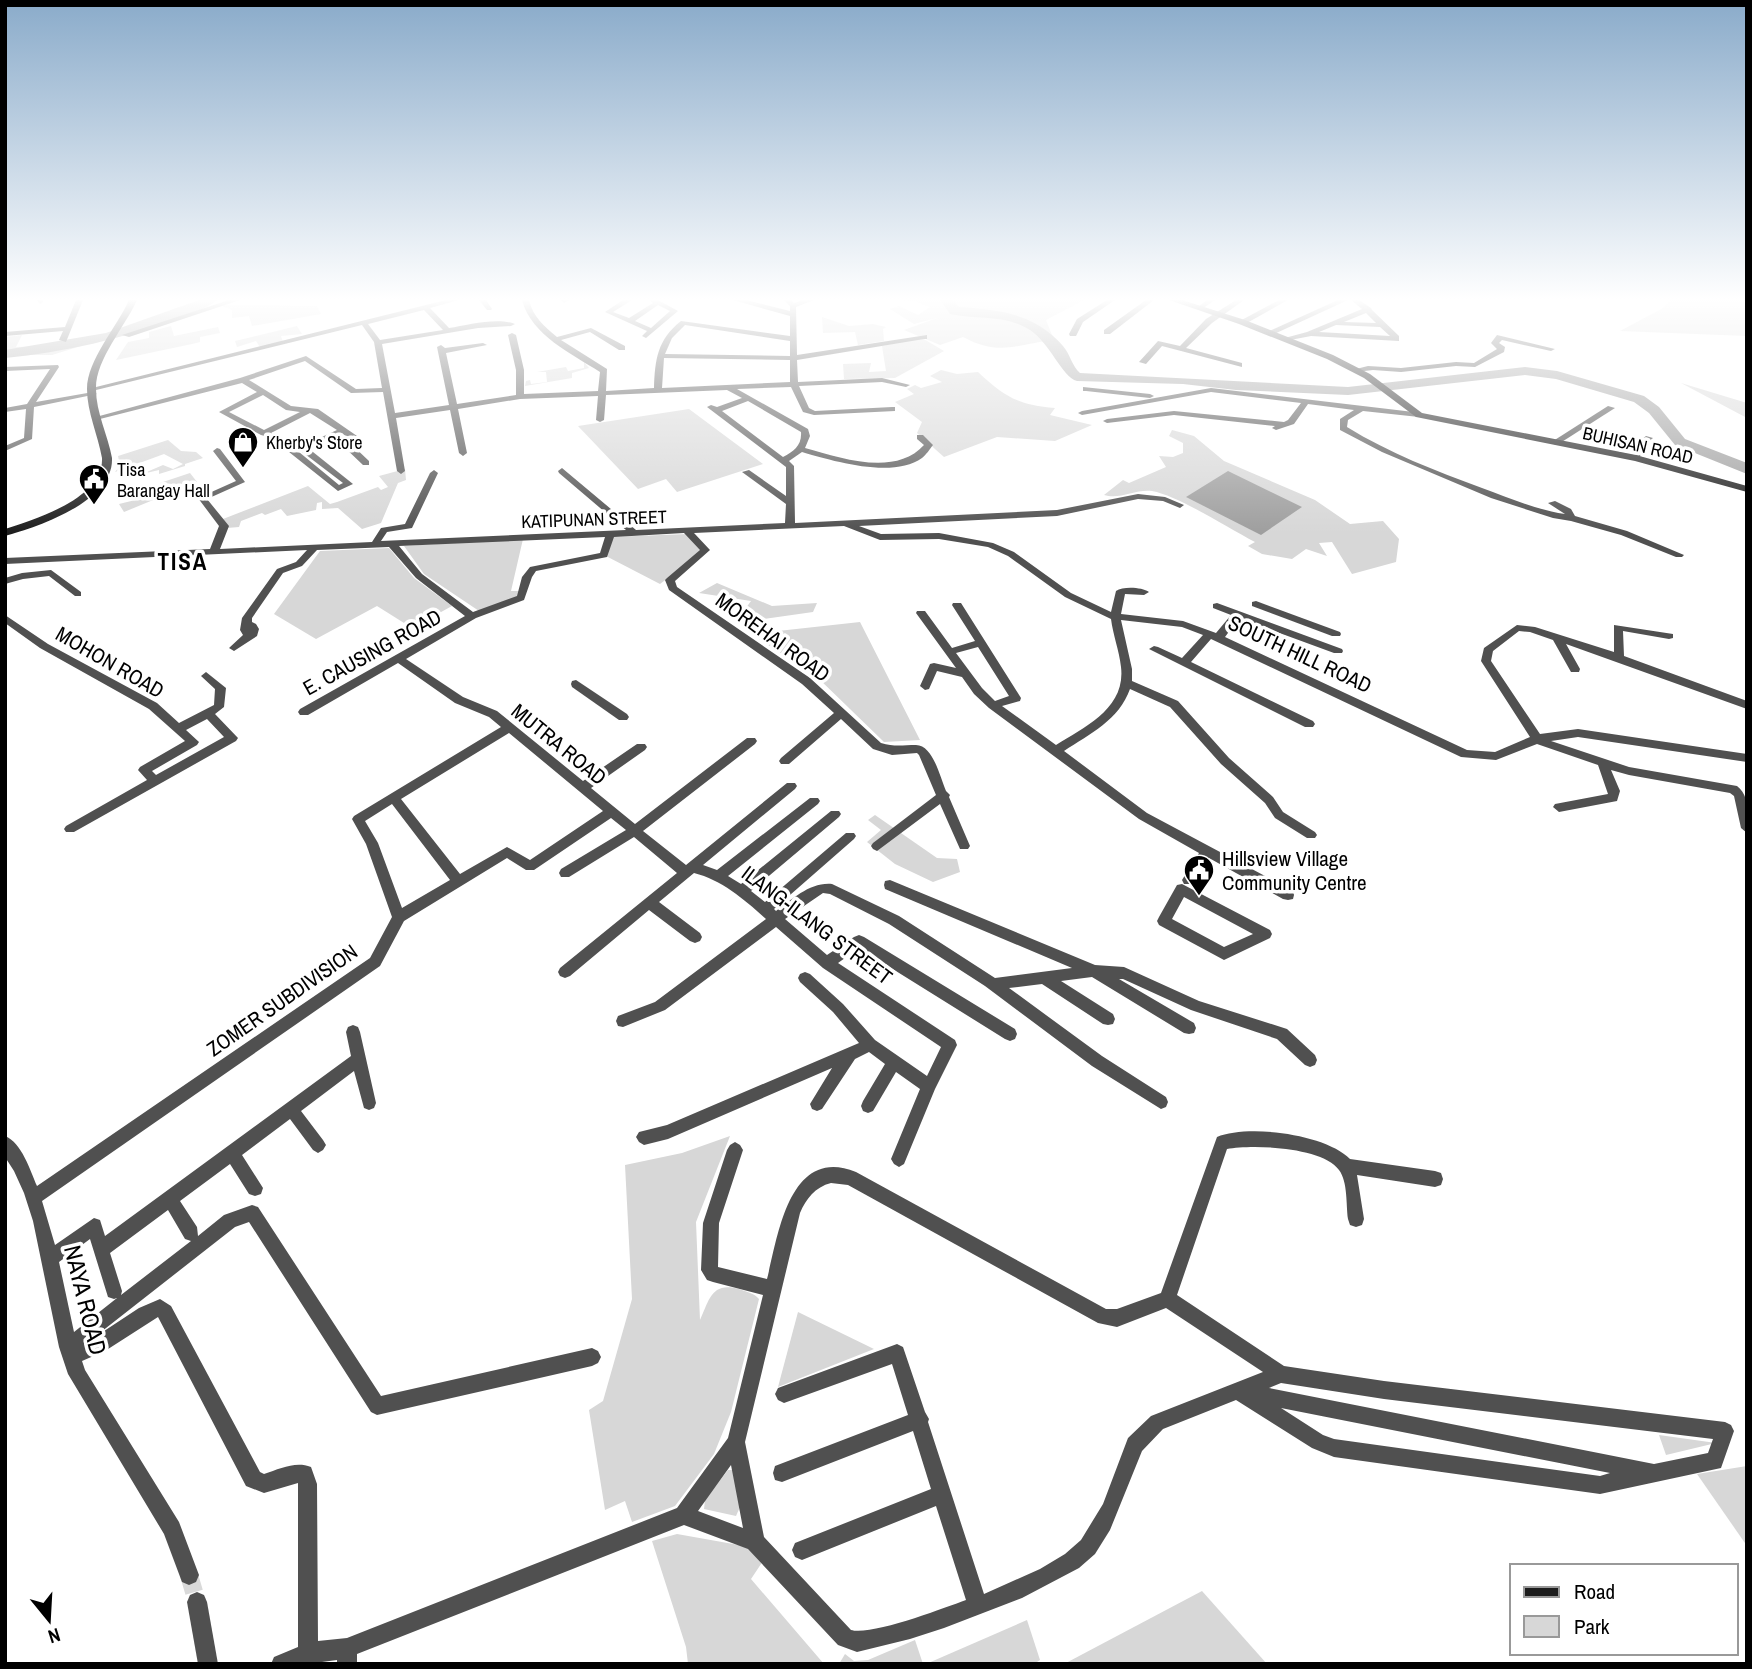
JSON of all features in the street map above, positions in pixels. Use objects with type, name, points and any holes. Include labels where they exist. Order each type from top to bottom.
[{"type":"main road","points":[[5,533],[61,510],[96,486],[108,465],[96,418],[93,378]]},
{"type":"main road","points":[[93,392],[101,378]]},
{"type":"main road","name":"BUHISAN ROAD","points":[[1368,378],[1419,415],[1636,458],[1747,489]]},
{"type":"street","points":[[5,449],[28,439],[30,405],[48,378]]},
{"type":"street","points":[[5,410],[148,378]]},
{"type":"street","points":[[96,418],[249,378]]},
{"type":"street","points":[[335,378],[354,391],[387,390]]},
{"type":"street","points":[[385,378],[401,471]]},
{"type":"street","points":[[447,378],[463,453]]},
{"type":"street","points":[[520,378],[520,397]]},
{"type":"street","points":[[600,420],[603,378]]},
{"type":"street","points":[[658,378],[658,390]]},
{"type":"street","points":[[794,378],[794,384],[809,412],[892,409]]},
{"type":"street","points":[[392,416],[520,397],[888,379],[906,385]]},
{"type":"street","points":[[243,380],[289,408],[309,410],[343,430],[354,438],[345,443],[366,463]]},
{"type":"street","points":[[727,387],[805,431],[806,439],[800,449],[784,460]]},
{"type":"street","points":[[1086,389],[1164,398]]},
{"type":"street","points":[[1082,413],[1211,390],[1419,415]]},
{"type":"street","points":[[263,391],[223,412],[268,435],[309,410]]},
{"type":"street","points":[[747,399],[714,409],[784,460],[790,470],[790,526]]},
{"type":"street","points":[[1107,421],[1174,413],[1280,426],[1291,422],[1306,402]]},
{"type":"street","points":[[1555,443],[1611,408]]},
{"type":"street","points":[[1360,409],[1344,419],[1342,424],[1346,431],[1455,481],[1624,533],[1679,555]]},
{"type":"street","points":[[302,448],[349,484],[338,488],[293,452],[302,448],[343,430]]},
{"type":"street","points":[[800,449],[855,464],[884,465],[924,452],[929,445],[920,437]]},
{"type":"street","points":[[1636,458],[1639,445],[1649,438]]},
{"type":"street","points":[[214,551],[224,526],[202,498],[241,482],[217,451]]},
{"type":"street","points":[[562,471],[634,533]]},
{"type":"street","points":[[746,472],[788,502]]},
{"type":"street","points":[[375,544],[382,531],[410,526],[434,473]]},
{"type":"street","name":"KATIPUNAN STREET","points":[[5,561],[1071,512],[1130,495],[1147,494],[1180,505]]},
{"type":"street","points":[[1552,503],[1568,511],[1572,518]]},
{"type":"street","name":"SOUTH HILL ROAD","points":[[846,523],[880,537],[939,536],[998,548],[1079,602],[1114,616],[1183,624],[1214,636],[1392,718],[1454,751],[1475,757],[1496,756],[1537,739],[1578,733],[1747,758]]},
{"type":"street","name":"MOREHAI ROAD","points":[[686,530],[705,550],[670,580],[671,588],[806,681],[884,749],[919,749],[924,753],[944,795]]},
{"type":"street","points":[[472,616],[521,598],[533,569],[604,555],[610,534]]},
{"type":"street","name":"E. CAUSING ROAD","points":[[304,712],[472,616],[419,576],[391,543]]},
{"type":"street","points":[[234,648],[248,631],[247,618],[280,571],[299,564],[315,547]]},
{"type":"street","name":"MOHON ROAD","points":[[9,579],[27,560]]},
{"type":"street","name":"MOHON ROAD","points":[[9,579],[51,573],[78,594]]},
{"type":"street","points":[[1057,750],[1108,716],[1120,704],[1129,684],[1128,666],[1114,616],[1121,591],[1144,592]]},
{"type":"street","points":[[1256,604],[1336,634]]},
{"type":"street","points":[[957,605],[1016,698],[993,705]]},
{"type":"street","points":[[1217,606],[1339,652]]},
{"type":"street","points":[[921,613],[965,674],[993,705],[1143,816],[1288,895]]},
{"type":"street","points":[[1185,662],[1238,613]]},
{"type":"street","points":[[1273,626],[1282,614]]},
{"type":"street","name":"MOHON ROAD","points":[[5,618],[44,646],[153,706],[193,742],[144,770],[154,780]]},
{"type":"street","points":[[1619,657],[1618,626],[1669,636]]},
{"type":"street","points":[[1747,705],[1619,657],[1517,628],[1488,650],[1486,662],[1537,739],[1602,763],[1678,782],[1737,791],[1747,828]]},
{"type":"street","points":[[1556,637],[1575,669]]},
{"type":"street","points":[[948,652],[981,643]]},
{"type":"street","points":[[1154,649],[1309,724]]},
{"type":"street","name":"MUTRA ROAD","points":[[399,659],[459,701],[493,714],[611,812],[689,871]]},
{"type":"street","points":[[925,686],[934,667],[965,674]]},
{"type":"street","points":[[180,728],[219,706],[220,688],[206,677]]},
{"type":"street","points":[[576,684],[623,717]]},
{"type":"street","points":[[1129,684],[1174,704],[1225,761],[1269,800],[1279,815],[1311,835]]},
{"type":"street","points":[[70,829],[232,738],[208,713]]},
{"type":"street","points":[[785,761],[841,713]]},
{"type":"street","points":[[508,728],[358,819],[372,843],[399,917],[507,852],[530,866],[611,812]]},
{"type":"street","points":[[565,873],[636,830],[751,741]]},
{"type":"street","points":[[583,787],[641,747]]},
{"type":"street","points":[[1559,807],[1613,798],[1614,791],[1602,763]]},
{"type":"street","points":[[565,972],[651,904],[791,786]]},
{"type":"street","points":[[877,846],[944,795],[964,846]]},
{"type":"street","points":[[394,798],[458,881]]},
{"type":"street","points":[[718,877],[814,801]]},
{"type":"street","points":[[741,892],[835,814]]},
{"type":"street","points":[[764,910],[850,836]]},
{"type":"street","points":[[1188,880],[1208,850]]},
{"type":"street","name":"ILANG-ILANG STREET","points":[[689,871],[702,869],[741,892],[827,963],[950,1045],[929,1086]]},
{"type":"street","points":[[890,885],[1094,971],[1189,1028]]},
{"type":"street","points":[[623,1021],[660,1006],[812,892],[822,888],[832,889],[894,920],[993,984],[1097,1062],[1160,1102]]},
{"type":"street","points":[[1182,889],[1265,934],[1224,954],[1164,920],[1182,889]]},
{"type":"street","points":[[651,904],[695,937]]},
{"type":"street","name":"ZOMER SUBDIVISION","points":[[34,1197],[375,962],[399,917]]},
{"type":"street","points":[[827,963],[859,941],[1010,1034]]},
{"type":"street","points":[[993,984],[1094,971],[1124,973],[1196,1006],[1282,1034],[1310,1060]]},
{"type":"street","points":[[1043,977],[1108,1019]]},
{"type":"street","points":[[805,978],[838,1008],[870,1045],[929,1086],[899,1159]]},
{"type":"street","points":[[353,1032],[369,1103]]},
{"type":"street","points":[[644,1137],[668,1132],[870,1045]]},
{"type":"street","points":[[817,1104],[849,1055]]},
{"type":"street","points":[[102,1249],[359,1059]]},
{"type":"street","points":[[868,1106],[894,1062]]},
{"type":"street","points":[[291,1109],[318,1145]]},
{"type":"street","points":[[281,1664],[308,1653],[347,1656],[684,1515],[736,1442],[797,1198],[823,1175],[836,1173],[850,1178],[1104,1317],[1117,1318],[1167,1299],[1223,1142],[1247,1139],[1311,1147],[1337,1157],[1346,1166],[1356,1219]]},
{"type":"street","name":"NAYA ROAD","points":[[5,1143],[18,1158],[34,1197],[69,1352],[77,1374],[172,1529],[189,1575]]},
{"type":"street","points":[[735,1150],[712,1223],[709,1270],[713,1274],[775,1289]]},
{"type":"street","points":[[232,1153],[255,1188]]},
{"type":"street","points":[[1346,1166],[1435,1179]]},
{"type":"street","points":[[170,1199],[191,1233]]},
{"type":"street","points":[[69,1352],[230,1221],[253,1213],[377,1406],[592,1357]]},
{"type":"street","points":[[48,1260],[94,1226],[114,1291]]},
{"type":"street","points":[[1167,1299],[1281,1374],[1397,1392],[1725,1431],[1714,1461],[1600,1485],[1334,1448],[1318,1442],[1238,1391]]},
{"type":"street","points":[[69,1352],[99,1345],[145,1314],[160,1308],[165,1312],[253,1479],[264,1484],[293,1474],[304,1474],[308,1484],[308,1653]]},
{"type":"street","points":[[784,1394],[897,1353],[978,1606]]},
{"type":"street","points":[[684,1515],[755,1542],[845,1638],[857,1642],[978,1606],[1075,1562],[1101,1527],[1135,1445],[1143,1434],[1157,1422],[1281,1374]]},
{"type":"street","points":[[1238,1391],[1657,1473]]},
{"type":"street","points":[[782,1473],[920,1419]]},
{"type":"street","points":[[736,1442],[755,1542]]},
{"type":"street","points":[[802,1550],[943,1494]]},
{"type":"street","points":[[197,1602],[208,1664]]},
{"type":"green space","points":[[547,378],[572,378],[525,386],[526,381],[530,380],[531,384],[547,382]]},
{"type":"green space","points":[[844,378],[895,378],[895,378]]},
{"type":"green space","points":[[934,378],[985,378],[996,388],[1021,402],[1055,408],[1050,415],[1092,425],[1055,441],[997,437],[944,457],[917,433],[922,422],[895,402],[914,394],[907,389],[915,385],[921,388],[942,382]]},
{"type":"green space","points":[[1681,383],[1747,403],[1747,418]]},
{"type":"green space","points":[[689,409],[763,464],[677,492],[666,479],[638,489],[578,426]]},
{"type":"green space","points":[[1172,430],[1194,436],[1224,461],[1315,500],[1350,524],[1383,521],[1399,539],[1396,562],[1352,574],[1332,542],[1319,543],[1327,556],[1306,549],[1292,559],[1262,554],[1248,546],[1255,542],[1163,494],[1146,491],[1116,496],[1104,495],[1123,480],[1129,483],[1166,467],[1159,456],[1173,457],[1183,453],[1183,443],[1169,436]]},
{"type":"green space","points":[[168,440],[181,451],[196,452],[203,458],[185,466],[159,474],[159,470],[142,474],[163,465],[173,469],[183,464],[164,454],[115,472],[120,466],[118,456]]},
{"type":"green space","points":[[405,469],[406,480],[398,483],[381,523],[362,529],[338,508],[322,509],[322,502],[317,503],[316,510],[287,516],[281,509],[265,515],[262,513],[241,521],[239,527],[227,528],[223,519],[308,486],[330,504],[378,487],[381,490],[388,487],[379,476]]},
{"type":"green space","points":[[190,473],[197,482],[124,512],[119,504],[160,494],[160,483]]},
{"type":"green space","points":[[688,534],[703,551],[660,584],[604,555],[610,537]]},
{"type":"green space","points":[[523,539],[511,591],[520,591],[518,599],[482,613],[424,574],[404,546]]},
{"type":"green space","points":[[389,548],[414,578],[452,606],[412,628],[377,606],[316,639],[274,614],[320,551]]},
{"type":"green space","points":[[717,583],[772,606],[817,603],[813,612],[735,623],[751,601],[699,593]]},
{"type":"green space","points":[[860,622],[920,740],[884,742],[816,676],[751,634]]},
{"type":"green space","points":[[875,815],[937,858],[957,859],[960,872],[933,882],[895,864],[867,842],[881,830],[868,820]]},
{"type":"green space","points":[[730,1136],[696,1222],[700,1320],[712,1294],[722,1288],[739,1289],[759,1299],[731,1412],[714,1454],[675,1506],[632,1522],[625,1501],[605,1510],[589,1410],[603,1401],[632,1299],[625,1165],[682,1153]]},
{"type":"green space","points":[[798,1312],[874,1349],[778,1387]]},
{"type":"green space","points":[[1659,1435],[1716,1443],[1666,1455]]},
{"type":"green space","points":[[1747,1466],[1747,1546],[1697,1474]]},
{"type":"green space","points":[[728,1470],[733,1470],[740,1507],[736,1516],[704,1509],[705,1500]]},
{"type":"green space","points":[[677,1534],[750,1547],[763,1561],[751,1579],[824,1664],[688,1664],[686,1647],[652,1541]]},
{"type":"green space","points":[[1202,1591],[1267,1664],[1064,1664]]},
{"type":"green space","points":[[1027,1620],[1040,1660],[1034,1664],[926,1664]]},
{"type":"green space","points":[[915,1640],[923,1664],[839,1664],[845,1654],[854,1661],[868,1660]]},
{"type":"shaded area","points":[[1228,471],[1302,507],[1261,535],[1186,497]]},
{"type":"waterway","points":[[1108,378],[1348,391],[1464,378]]},
{"type":"waterway","points":[[1567,378],[1639,399],[1654,410],[1680,442],[1747,469]]},
{"type":"tunnel","points":[[189,1575],[197,1602]]},
{"type":"place","name":"Kherby's Store","points":[[243,469]]},
{"type":"place","name":"Tisa Barangay Hall","points":[[94,506]]},
{"type":"place","name":"Hillsview Village Community Centre","points":[[1199,897]]},
{"type":"district","name":"TISA","points":[[183,561]]}]
